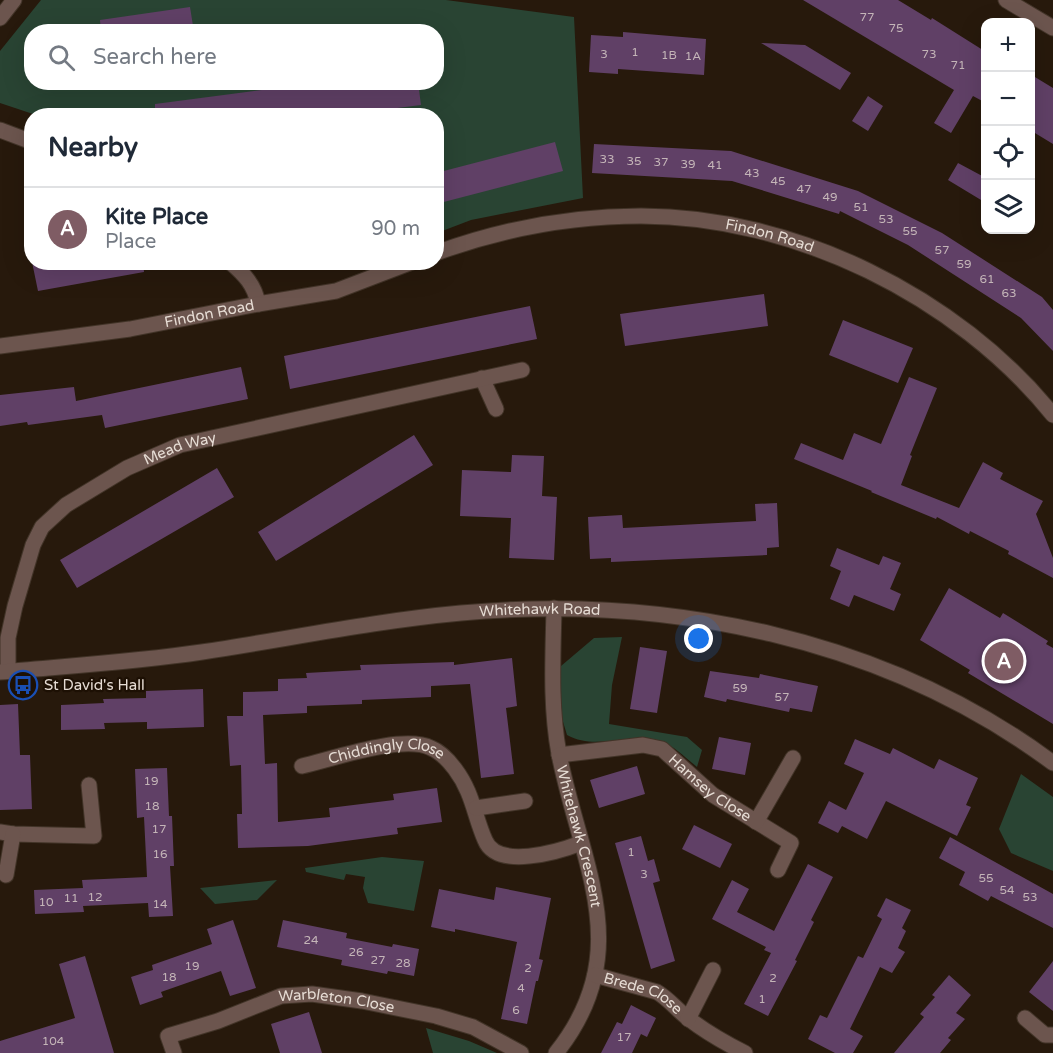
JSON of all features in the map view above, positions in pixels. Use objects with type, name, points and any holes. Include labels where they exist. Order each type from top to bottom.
[{"type":"street","points":[[0,18],[14,0]]},
{"type":"street","points":[[1006,0],[1053,28]]},
{"type":"street","points":[[0,130],[24,139]]},
{"type":"street","name":"Findon Road","points":[[444,252],[523,227],[587,218],[642,216],[695,220],[770,235],[839,256],[932,306],[991,350],[1053,415]]},
{"type":"street","points":[[239,270],[255,290],[258,304]]},
{"type":"street","name":"Findon Road","points":[[0,346],[130,329],[336,291],[391,270]]},
{"type":"street","name":"Mead Way","points":[[4,672],[15,606],[37,535],[58,511],[127,468],[180,445],[522,370]]},
{"type":"street","points":[[482,378],[496,409]]},
{"type":"street","name":"Whitehawk Road","points":[[4,672],[201,652],[378,622],[462,613],[555,608],[617,610],[680,617],[751,630],[840,654],[890,672],[964,707],[1053,763]]},
{"type":"street","name":"Whitehawk Crescent","points":[[555,608],[553,714],[559,755],[592,878],[600,932],[595,975],[581,1012],[556,1053]]},
{"type":"street","name":"Chiddingly Close","points":[[302,766],[392,744],[416,744],[431,748],[448,760],[462,778],[476,808],[485,842],[492,851],[504,856],[534,855],[564,850],[581,843]]},
{"type":"street","name":"Hamsey Close","points":[[559,755],[643,745],[662,749],[713,795],[791,843],[778,870]]},
{"type":"street","name":"Hamsey Close","points":[[756,822],[793,758]]},
{"type":"street","points":[[6,875],[6,833],[94,836],[89,785]]},
{"type":"street","points":[[476,808],[525,801]]},
{"type":"street","name":"Brede Close","points":[[688,1018],[714,970]]},
{"type":"street","name":"Brede Close","points":[[595,975],[657,992],[688,1018],[745,1053]]},
{"type":"street","name":"Warbleton Close","points":[[174,1053],[168,1036],[218,1021],[281,996],[312,993],[436,1016],[473,1027],[521,1053]]},
{"type":"street","points":[[1024,1018],[1045,1035],[1053,1035]]},
{"type":"green space","points":[[41,0],[446,0],[574,17],[583,198],[471,220],[444,230],[444,108],[24,108],[24,111],[0,103],[0,51]]},
{"type":"green space","points":[[622,637],[612,685],[609,724],[687,737],[702,750],[697,767],[672,747],[651,739],[591,742],[567,735],[558,705],[561,666],[594,638]]},
{"type":"green space","points":[[1021,774],[1053,797],[1053,871],[1011,853],[999,829]]},
{"type":"green space","points":[[382,857],[424,861],[414,911],[368,903],[363,888],[365,877],[346,874],[344,880],[306,872],[305,868]]},
{"type":"green space","points":[[277,880],[257,900],[215,904],[200,888]]},
{"type":"green space","points":[[426,1028],[469,1041],[497,1053],[433,1053]]},
{"type":"building","points":[[803,0],[898,0],[931,20],[932,18],[981,49],[981,100],[973,96],[951,133],[934,123],[954,90]]},
{"type":"building","points":[[190,7],[193,24],[100,24],[100,20]]},
{"type":"building","points":[[623,32],[706,39],[704,75],[618,69],[618,74],[589,72],[591,35],[623,37]]},
{"type":"building","points":[[761,43],[805,45],[851,73],[840,90]]},
{"type":"building","points":[[1035,77],[1053,88],[1053,144],[1035,133]]},
{"type":"building","points":[[261,90],[419,90],[421,105],[397,108],[155,108],[155,104]]},
{"type":"building","points":[[868,96],[883,106],[868,131],[852,121]]},
{"type":"building","points":[[555,142],[563,171],[444,202],[444,171]]},
{"type":"building","points":[[594,144],[731,151],[858,191],[942,233],[1042,297],[1053,310],[1053,351],[1021,318],[908,245],[840,211],[839,214],[732,181],[592,173]]},
{"type":"building","points":[[958,163],[981,175],[981,200],[948,180]]},
{"type":"building","points":[[34,270],[144,270],[144,272],[38,291]]},
{"type":"building","points":[[764,294],[768,326],[625,346],[620,314]]},
{"type":"building","points":[[530,306],[537,339],[290,389],[284,356]]},
{"type":"building","points":[[843,320],[913,348],[898,383],[829,355]]},
{"type":"building","points":[[241,367],[248,399],[105,428],[102,415],[28,425],[27,422],[0,426],[0,395],[74,387],[76,401]]},
{"type":"building","points":[[909,377],[937,388],[910,455],[912,456],[901,485],[959,508],[983,462],[1003,473],[1000,479],[1043,501],[1036,514],[1053,558],[1053,578],[1008,554],[1009,551],[970,531],[969,534],[937,517],[936,519],[794,459],[801,443],[843,460],[854,433],[881,444]]},
{"type":"building","points":[[414,435],[433,465],[276,561],[258,532]]},
{"type":"building","points":[[512,455],[544,456],[542,496],[557,497],[554,560],[509,558],[511,518],[460,516],[462,470],[511,472]]},
{"type":"building","points":[[217,468],[234,497],[77,588],[60,560]]},
{"type":"building","points":[[777,503],[779,547],[767,548],[767,555],[611,562],[611,558],[590,559],[588,517],[622,515],[623,528],[756,521],[755,504]]},
{"type":"building","points":[[837,548],[879,565],[883,556],[901,563],[890,589],[901,594],[894,611],[854,595],[849,607],[830,599],[841,571],[830,566]]},
{"type":"building","points":[[949,588],[1000,618],[1003,613],[1048,641],[1046,644],[1053,648],[1053,724],[968,673],[970,670],[920,640]]},
{"type":"building","points":[[640,647],[667,651],[657,713],[630,709]]},
{"type":"building","points":[[512,658],[517,706],[506,708],[514,774],[481,778],[470,684],[431,686],[431,697],[362,700],[362,704],[307,706],[307,713],[263,715],[265,764],[277,763],[278,822],[330,817],[329,808],[394,800],[393,794],[437,788],[442,822],[397,828],[398,834],[308,846],[238,848],[237,814],[242,814],[241,765],[230,766],[227,716],[243,716],[243,692],[278,691],[278,679],[307,678],[306,673],[361,670],[360,665],[454,662],[454,665]]},
{"type":"building","points":[[710,671],[759,678],[760,674],[818,686],[812,712],[790,708],[789,712],[727,699],[726,702],[704,697]]},
{"type":"building","points":[[203,689],[204,727],[147,729],[147,722],[104,723],[105,729],[61,730],[61,705],[104,703],[103,699],[146,698],[146,691]]},
{"type":"building","points":[[18,704],[20,755],[30,755],[32,809],[0,810],[0,705]]},
{"type":"building","points":[[719,737],[751,743],[745,775],[712,769]]},
{"type":"building","points":[[855,739],[890,754],[893,748],[934,769],[939,759],[978,778],[966,805],[971,807],[957,836],[886,801],[867,839],[842,826],[838,833],[818,823],[829,801],[846,810],[864,773],[844,764]]},
{"type":"building","points":[[637,766],[645,794],[599,808],[590,780]]},
{"type":"building","points":[[167,768],[169,816],[172,816],[174,866],[170,866],[173,916],[149,917],[148,903],[83,906],[84,912],[35,914],[34,890],[83,888],[82,880],[147,877],[144,817],[137,818],[135,769]]},
{"type":"building","points":[[694,825],[732,844],[720,868],[682,849]]},
{"type":"building","points":[[641,836],[648,861],[654,859],[660,881],[653,883],[675,961],[651,969],[615,843]]},
{"type":"building","points":[[950,837],[1053,894],[1053,928],[991,896],[988,901],[959,885],[965,872],[939,858]]},
{"type":"building","points":[[808,864],[833,877],[811,920],[814,922],[795,960],[797,961],[768,1016],[744,1004],[771,953],[764,950],[766,947],[712,919],[732,880],[749,889],[737,912],[774,931]]},
{"type":"building","points":[[496,887],[551,898],[539,959],[543,960],[527,1024],[501,1019],[517,942],[455,929],[455,932],[431,927],[439,889],[494,900]]},
{"type":"building","points":[[886,898],[911,910],[902,928],[906,931],[898,948],[905,952],[892,973],[880,967],[850,1029],[863,1036],[853,1053],[835,1053],[808,1039],[820,1015],[827,1018],[858,956],[863,958],[882,919],[877,916]]},
{"type":"building","points":[[233,920],[256,988],[230,996],[221,971],[161,992],[163,997],[140,1005],[131,977],[153,970],[152,965],[212,944],[207,929]]},
{"type":"building","points":[[283,920],[347,933],[346,938],[392,947],[393,944],[419,949],[414,976],[388,971],[387,974],[341,965],[342,960],[277,947]]},
{"type":"building","points":[[85,956],[114,1053],[0,1053],[0,1041],[75,1018],[59,964]]},
{"type":"building","points":[[1053,961],[1053,1011],[1029,992]]},
{"type":"building","points":[[949,975],[971,995],[956,1013],[965,1019],[948,1038],[951,1040],[940,1053],[894,1053],[924,1017],[920,1014],[935,997],[932,995]]},
{"type":"building","points":[[631,1005],[656,1018],[647,1037],[641,1034],[632,1053],[601,1053],[617,1022],[622,1024]]},
{"type":"building","points":[[309,1012],[322,1053],[280,1053],[271,1024]]},
{"type":"place","name":"Kite Place","points":[[1004,661]]},
{"type":"place","name":"St David's Hall","points":[[23,685]]}]
